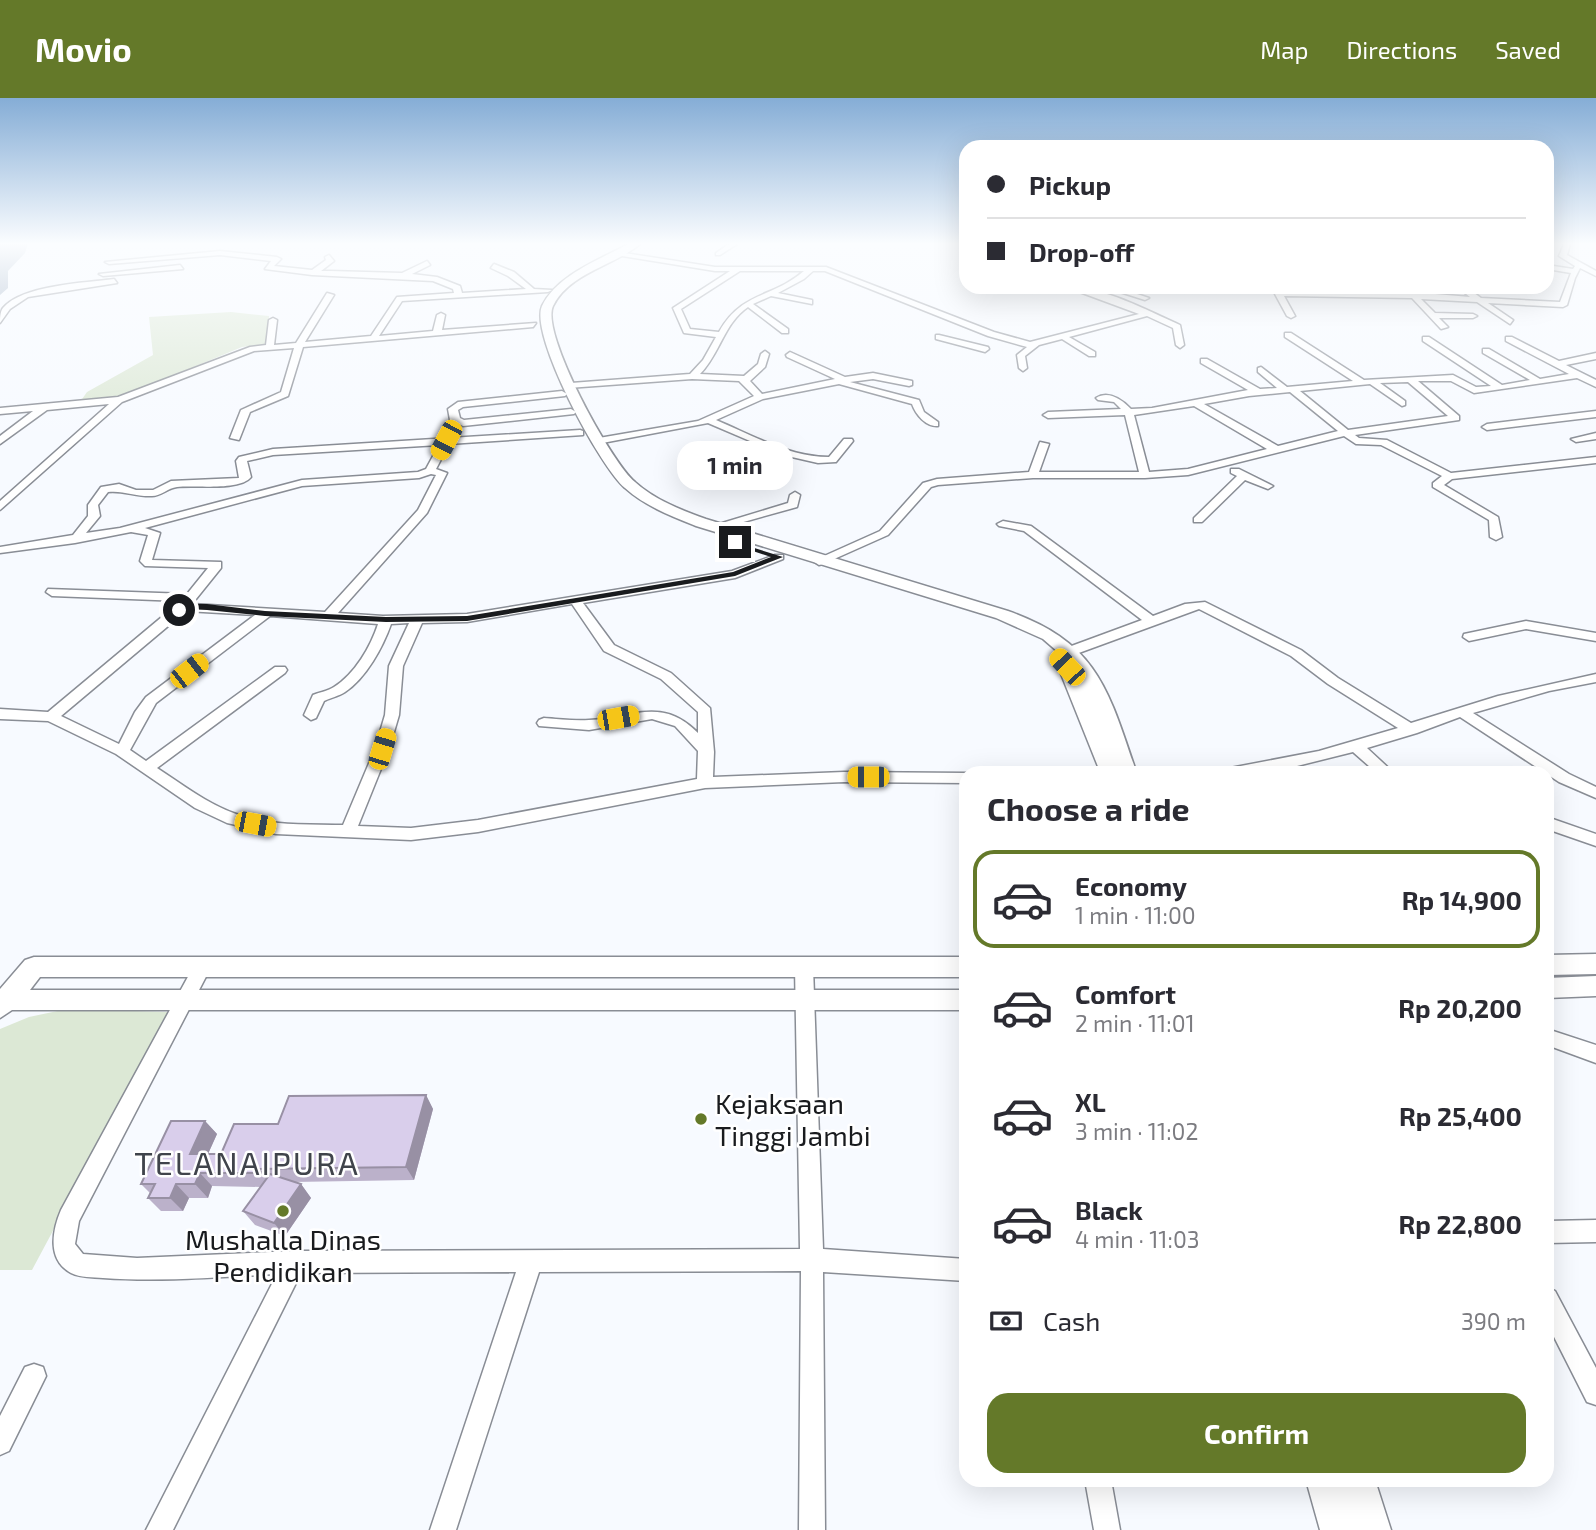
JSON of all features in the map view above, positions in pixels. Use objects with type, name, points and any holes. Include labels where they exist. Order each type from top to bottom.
[{"type":"main road","points":[[535,311],[533,325],[567,390],[597,441],[627,483],[677,512],[715,527],[819,562],[991,611],[1052,638],[1071,651],[1104,706],[1123,766]]},
{"type":"main road","points":[[546,311],[544,319],[553,359]]},
{"type":"main road","points":[[567,390],[571,412],[580,433],[610,481],[646,507],[691,528],[994,622],[1048,649],[1067,667],[1077,686],[1108,766]]},
{"type":"main road","points":[[1554,965],[1596,964]]},
{"type":"main road","points":[[4,1004],[34,967],[959,967]]},
{"type":"main road","points":[[1554,988],[1596,986]]},
{"type":"main road","points":[[4,1004],[186,1000],[959,1000]]},
{"type":"main road","points":[[1325,1487],[1338,1530]]},
{"type":"main road","points":[[1359,1487],[1373,1530]]},
{"type":"street","points":[[235,438],[246,410],[285,394],[299,345],[320,311]]},
{"type":"street","points":[[373,339],[392,311]]},
{"type":"street","points":[[678,311],[687,331],[722,335]]},
{"type":"street","points":[[692,376],[711,356],[738,311]]},
{"type":"street","points":[[758,311],[785,331]]},
{"type":"street","points":[[931,311],[1008,340],[1035,345]]},
{"type":"street","points":[[1140,311],[1177,327],[1180,345]]},
{"type":"street","points":[[1288,311],[1291,316]]},
{"type":"street","points":[[1429,311],[1444,327]]},
{"type":"street","points":[[1496,311],[1510,322]]},
{"type":"street","points":[[1023,368],[1021,355],[1035,345],[1141,318],[1146,313]]},
{"type":"street","points":[[437,333],[441,315]]},
{"type":"street","points":[[1433,315],[1473,316]]},
{"type":"street","points":[[270,347],[273,320]]},
{"type":"street","points":[[929,343],[961,323]]},
{"type":"street","points":[[0,411],[119,400],[246,351],[270,347],[533,325]]},
{"type":"street","points":[[1288,335],[1402,402]]},
{"type":"street","points":[[939,337],[985,349]]},
{"type":"street","points":[[1065,338],[1093,354]]},
{"type":"street","points":[[1426,339],[1500,388]]},
{"type":"street","points":[[1509,339],[1596,384]]},
{"type":"street","points":[[1486,351],[1538,381]]},
{"type":"street","points":[[745,380],[762,365],[765,354]]},
{"type":"street","points":[[790,355],[841,381],[916,402],[920,414],[936,425]]},
{"type":"street","points":[[1558,364],[1596,356]]},
{"type":"street","points":[[1204,361],[1258,392]]},
{"type":"street","points":[[1261,370],[1358,442],[1385,443],[1449,476]]},
{"type":"street","points":[[1048,415],[1129,412],[1258,392],[1368,382],[1452,378],[1474,390],[1578,375]]},
{"type":"street","points":[[571,412],[459,423],[453,409],[473,402],[526,398],[567,390],[692,376],[745,380],[760,397]]},
{"type":"street","points":[[597,441],[709,420],[760,397],[841,381],[873,376],[909,383]]},
{"type":"street","points":[[819,562],[884,534],[927,485],[1033,475],[1145,475],[1223,465],[1344,433],[1457,418],[1410,379]]},
{"type":"street","points":[[526,398],[527,417]]},
{"type":"street","points":[[1101,398],[1117,400],[1129,412],[1145,475]]},
{"type":"street","points":[[0,507],[119,400]]},
{"type":"street","points":[[1195,403],[1277,450]]},
{"type":"street","points":[[0,442],[44,407]]},
{"type":"street","points":[[1488,427],[1596,414]]},
{"type":"street","points":[[709,420],[772,448],[818,460],[832,460],[848,441]]},
{"type":"street","points":[[75,540],[94,516],[93,505],[105,489],[119,487],[135,493],[155,493],[171,484],[242,481],[246,477],[240,461],[282,450],[580,433]]},
{"type":"street","points":[[1576,439],[1596,436]]},
{"type":"street","points":[[430,471],[446,440]]},
{"type":"street","points":[[1033,475],[1044,444]]},
{"type":"street","points":[[1496,537],[1494,519],[1437,485],[1449,476],[1596,460]]},
{"type":"street","points":[[1223,465],[1268,485]]},
{"type":"street","points":[[0,550],[121,531],[284,486],[419,475],[430,471],[442,473],[422,511],[329,616]]},
{"type":"street","points":[[1198,520],[1244,475]]},
{"type":"street","points":[[715,527],[793,505],[795,495]]},
{"type":"street","points":[[1003,524],[1027,527],[1152,621]]},
{"type":"street","points":[[51,717],[185,603],[217,565],[149,563],[146,561],[153,541],[152,530],[121,531]]},
{"type":"street","points":[[52,592],[185,603],[265,614],[416,621],[467,618],[735,574],[779,557]]},
{"type":"street","points":[[576,601],[609,648],[666,676],[702,706],[705,711],[707,752],[705,783]]},
{"type":"street","points":[[1071,651],[1201,605],[1296,653],[1333,681],[1412,730]]},
{"type":"street","points":[[121,751],[135,736],[138,716],[151,700],[265,614]]},
{"type":"street","points":[[311,715],[318,698],[339,690],[365,664],[386,620]]},
{"type":"street","points":[[348,832],[382,749],[392,715],[396,666],[416,621]]},
{"type":"street","points":[[1469,637],[1526,625],[1596,637]]},
{"type":"street","points":[[146,768],[280,670]]},
{"type":"street","points":[[1265,766],[1358,748],[1504,696],[1596,678]]},
{"type":"street","points":[[1461,712],[1544,766]]},
{"type":"street","points":[[0,714],[51,717],[121,751],[201,804],[233,820],[276,828],[348,832],[438,832],[705,783],[832,777],[959,778]]},
{"type":"street","points":[[544,723],[576,725],[637,714],[660,715],[680,723],[707,752]]},
{"type":"street","points":[[1358,748],[1379,766]]},
{"type":"street","points":[[1554,772],[1596,793]]},
{"type":"street","points":[[1554,825],[1596,840]]},
{"type":"street","points":[[202,967],[69,1218],[63,1248],[71,1260],[79,1265],[137,1269],[295,1262],[812,1260],[959,1270]]},
{"type":"street","points":[[804,967],[812,1260],[812,1530]]},
{"type":"street","points":[[1554,1039],[1596,1054]]},
{"type":"street","points":[[1554,1232],[1596,1231]]},
{"type":"street","points":[[159,1530],[295,1262]]},
{"type":"street","points":[[443,1530],[531,1263]]},
{"type":"street","points":[[1554,1312],[1596,1393]]},
{"type":"street","points":[[0,1442],[34,1376]]},
{"type":"street","points":[[1099,1487],[1107,1530]]},
{"type":"green space","points":[[231,312],[269,316],[267,344],[242,347],[121,397],[80,402],[87,392],[153,355],[149,317]]},
{"type":"green space","points":[[67,1009],[170,1012],[32,1270],[0,1270],[0,1029],[29,1017]]},
{"type":"building","points":[[426,1095],[406,1167],[255,1169],[263,1173],[200,1173],[195,1184],[176,1184],[170,1198],[148,1198],[155,1184],[141,1184],[171,1121],[205,1121],[190,1154],[221,1154],[234,1124],[278,1124],[289,1096]]},
{"type":"building","points":[[270,1174],[301,1184],[274,1223],[243,1211]]},
{"type":"place","name":"Kejaksaan Tinggi Jambi","points":[[701,1119]]},
{"type":"place","name":"Mushalla Dinas Pendidikan","points":[[283,1211]]},
{"type":"district","name":"TELANAIPURA","points":[[247,1162]]},
{"type":"route","points":[[179,610],[183,607],[207,607],[265,614],[416,621],[467,618],[735,574],[779,557],[735,542]]}]
